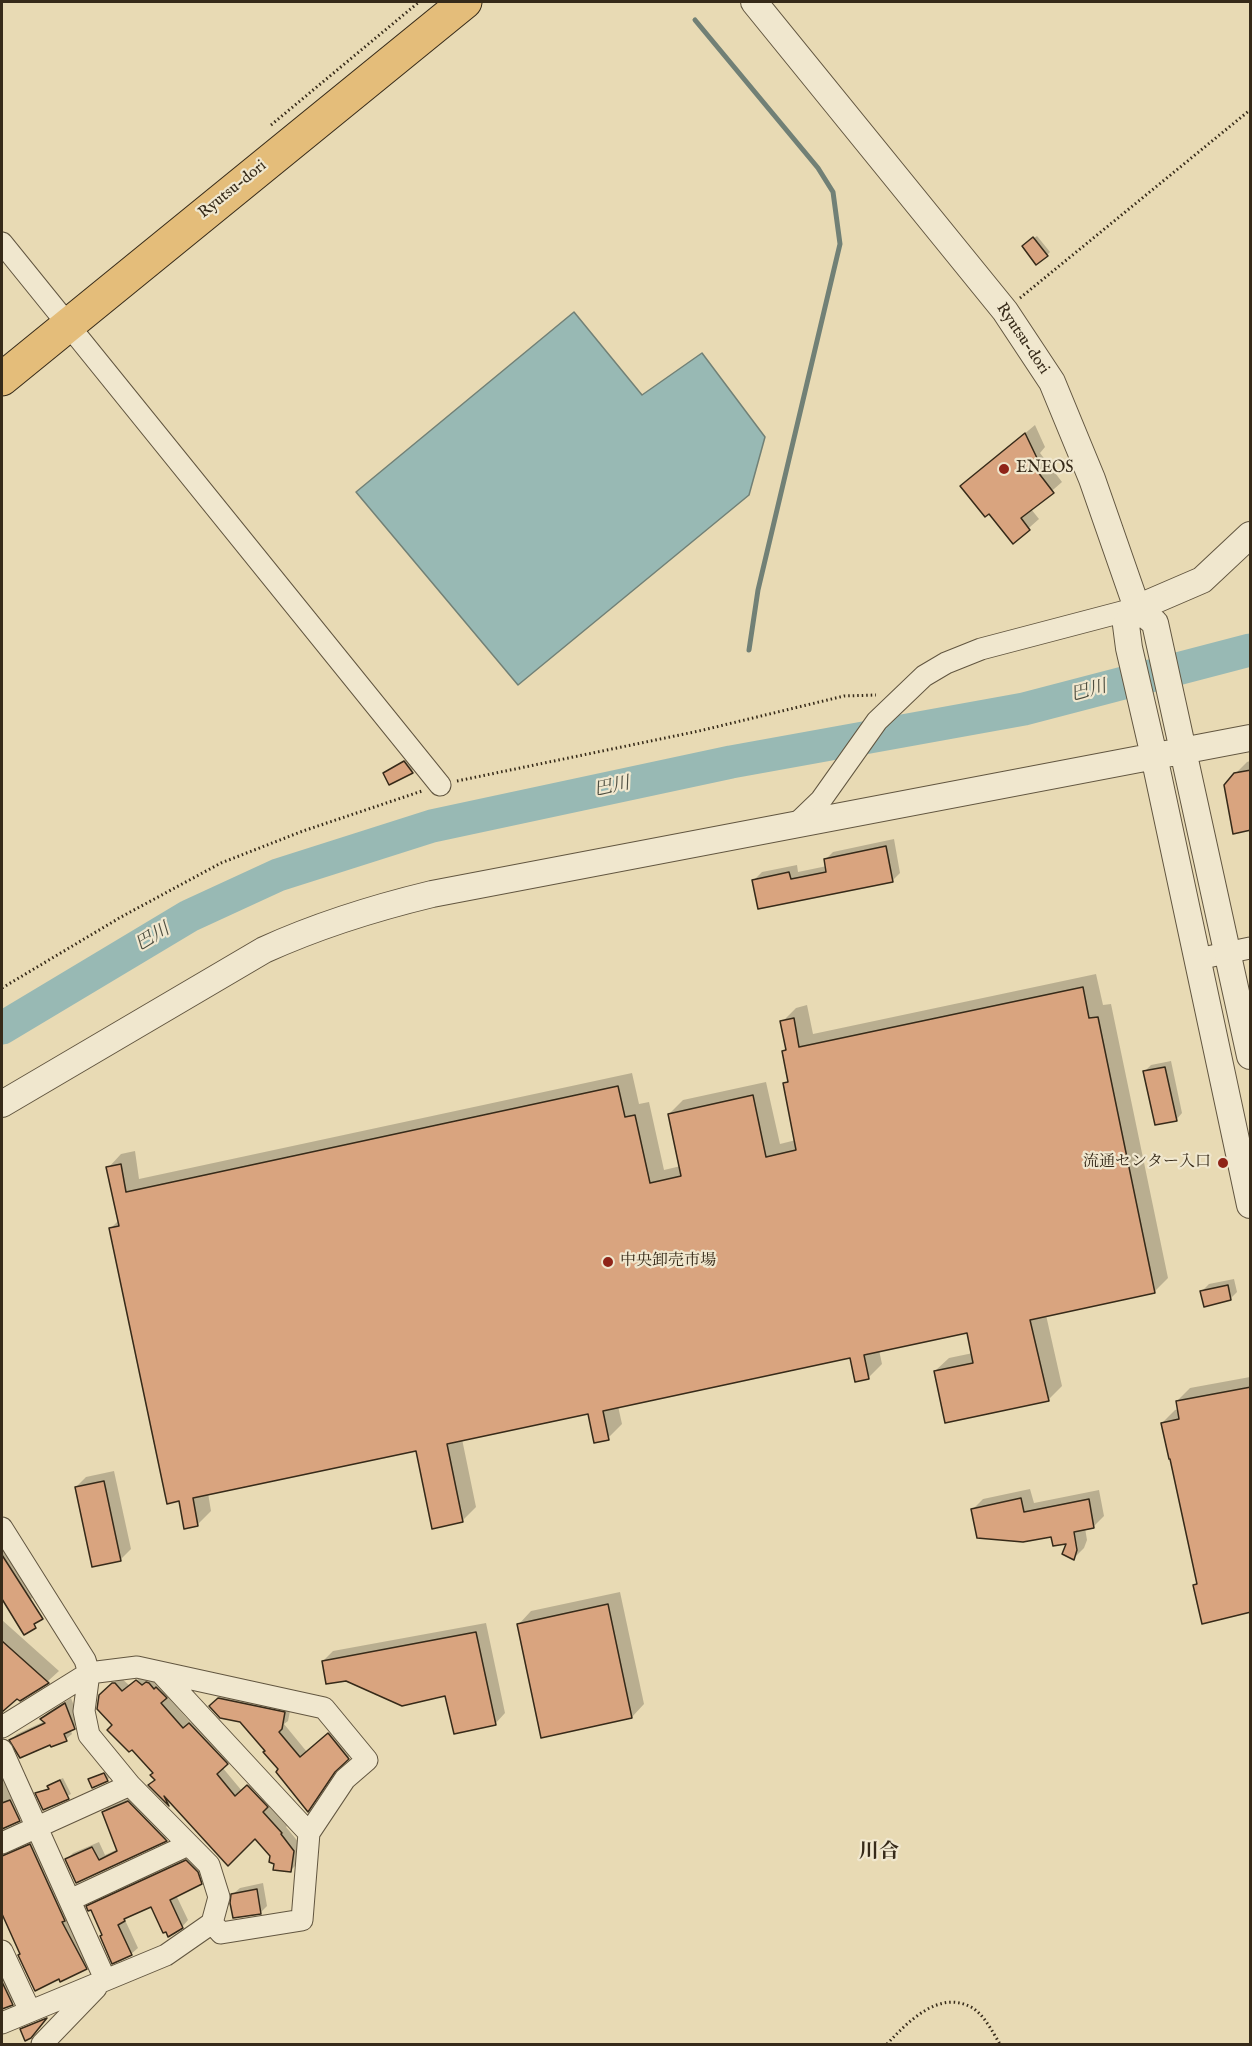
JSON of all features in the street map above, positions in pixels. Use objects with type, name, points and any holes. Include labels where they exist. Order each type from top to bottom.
[{"type":"main road","name":"Ryutsu-dori","points":[[2,379],[465,2]]},
{"type":"street","name":"Ryutsu-dori","points":[[754,2],[1005,311],[1052,382],[1092,479],[1137,608]]},
{"type":"street","points":[[2,243],[440,785]]},
{"type":"street","points":[[793,827],[821,800],[877,721],[924,676],[946,663],[981,649],[1137,608],[1202,580],[1251,535]]},
{"type":"street","points":[[1137,608],[1155,623],[1184,750],[1239,951],[1251,1056]]},
{"type":"street","points":[[1137,608],[1126,624],[1129,648],[1251,1205]]},
{"type":"street","points":[[2,1104],[264,950],[302,933],[358,913],[432,894],[1251,738]]},
{"type":"street","points":[[1198,959],[1239,951]]},
{"type":"street","points":[[2,1528],[85,1660],[89,1673],[84,1711],[89,1735],[130,1785],[209,1865],[219,1897],[212,1923],[166,1955],[2,2023]]},
{"type":"street","points":[[2,1727],[89,1673],[137,1666],[324,1708],[367,1760],[345,1779],[309,1833],[302,1920],[221,1933],[212,1923]]},
{"type":"street","points":[[160,1673],[309,1833]]},
{"type":"street","points":[[2,1750],[105,1979]]},
{"type":"street","points":[[2,1843],[130,1785]]},
{"type":"street","points":[[70,1900],[188,1845]]},
{"type":"street","points":[[2,1952],[30,2011]]},
{"type":"street","points":[[42,2044],[105,1979]]},
{"type":"path","points":[[1005,311],[1251,110]]},
{"type":"path","points":[[2,988],[121,917],[221,863],[303,831],[440,785],[699,731],[844,696],[904,695]]},
{"type":"path","points":[[887,2044],[902,2028],[929,2007],[951,2002],[972,2007],[988,2025],[1000,2044]]},
{"type":"water","points":[[574,312],[642,395],[702,353],[765,437],[749,495],[518,685],[356,492]]},
{"type":"building","points":[[1033,237],[1048,256],[1036,265],[1022,246]]},
{"type":"building","points":[[1025,433],[1037,458],[1031,463],[1054,493],[1021,518],[1030,530],[1013,544],[989,514],[985,517],[960,486]]},
{"type":"building","points":[[404,761],[413,773],[389,785],[383,773]]},
{"type":"building","points":[[1251,770],[1251,830],[1233,834],[1224,785],[1234,773]]},
{"type":"building","points":[[886,846],[893,882],[758,909],[752,880],[789,872],[791,879],[826,872],[824,859]]},
{"type":"building","points":[[1083,987],[1089,1018],[1098,1017],[1155,1293],[1030,1320],[1049,1401],[945,1423],[934,1371],[973,1363],[967,1333],[864,1355],[869,1379],[855,1382],[850,1358],[603,1411],[609,1440],[594,1443],[588,1414],[447,1444],[463,1522],[432,1529],[416,1451],[193,1498],[198,1526],[184,1529],[179,1501],[167,1504],[109,1228],[119,1226],[106,1167],[121,1164],[126,1192],[618,1086],[625,1117],[635,1115],[650,1183],[681,1176],[668,1114],[753,1095],[766,1157],[796,1150],[783,1083],[788,1082],[782,1051],[786,1050],[780,1021],[794,1018],[799,1047]]},
{"type":"building","points":[[1165,1067],[1177,1121],[1155,1125],[1143,1071]]},
{"type":"building","points":[[1228,1285],[1231,1300],[1204,1307],[1200,1291]]},
{"type":"building","points":[[1251,1387],[1251,1612],[1202,1624],[1193,1585],[1197,1584],[1161,1423],[1179,1419],[1176,1401]]},
{"type":"building","points":[[104,1481],[121,1561],[92,1567],[75,1487]]},
{"type":"building","points":[[1021,1498],[1024,1512],[1089,1499],[1094,1528],[1074,1532],[1077,1550],[1074,1560],[1062,1554],[1066,1544],[1053,1546],[1051,1537],[1023,1542],[977,1538],[971,1509]]},
{"type":"building","points":[[2,1555],[43,1619],[34,1624],[36,1628],[24,1635],[2,1599]]},
{"type":"building","points":[[608,1604],[632,1718],[541,1738],[517,1624]]},
{"type":"building","points":[[476,1632],[496,1725],[454,1734],[445,1696],[402,1706],[346,1681],[326,1684],[322,1661]]},
{"type":"building","points":[[2,1641],[49,1683],[20,1701],[17,1699],[2,1712]]},
{"type":"building","points":[[136,1680],[142,1685],[146,1682],[154,1689],[156,1687],[167,1698],[161,1703],[183,1728],[189,1723],[228,1764],[217,1774],[235,1796],[247,1785],[268,1807],[263,1812],[282,1833],[294,1851],[291,1872],[273,1870],[274,1864],[269,1862],[270,1856],[255,1839],[228,1866],[164,1796],[169,1806],[148,1785],[155,1780],[150,1775],[153,1773],[132,1750],[129,1752],[107,1730],[112,1725],[97,1709],[99,1695],[112,1683],[115,1683],[122,1691]]},
{"type":"building","points":[[218,1698],[285,1712],[282,1729],[279,1732],[300,1757],[328,1733],[349,1759],[335,1772],[308,1812],[276,1772],[278,1769],[263,1752],[265,1751],[240,1722],[220,1718],[209,1706]]},
{"type":"building","points":[[65,1703],[75,1729],[64,1734],[67,1741],[51,1747],[50,1745],[20,1758],[9,1740],[45,1723],[40,1719]]},
{"type":"building","points":[[104,1773],[108,1781],[92,1788],[88,1779]]},
{"type":"building","points":[[60,1780],[69,1799],[43,1810],[35,1793],[49,1789],[47,1786]]},
{"type":"building","points":[[10,1800],[20,1821],[2,1829],[2,1803]]},
{"type":"building","points":[[128,1801],[167,1841],[76,1883],[65,1859],[92,1847],[99,1860],[117,1851],[102,1812]]},
{"type":"building","points":[[30,1844],[65,1921],[62,1922],[87,1969],[35,1991],[2,1914],[2,1856]]},
{"type":"building","points":[[186,1860],[198,1872],[202,1884],[170,1900],[183,1928],[168,1937],[166,1932],[163,1933],[151,1907],[124,1919],[125,1921],[118,1925],[132,1955],[112,1964],[91,1910],[88,1911],[86,1906]]},
{"type":"building","points":[[257,1889],[261,1914],[233,1918],[231,1894]]},
{"type":"building","points":[[2,1982],[13,2005],[2,2009]]},
{"type":"building","points":[[47,2018],[31,2038],[25,2041],[20,2029]]},
{"type":"waterway","points":[[695,20],[818,168],[833,192],[840,244],[758,590],[749,650]]},
{"type":"waterway","name":"巴川","points":[[2,1028],[189,916],[278,875],[432,826],[731,762],[1024,709],[1250,650]]},
{"type":"place","name":"ENEOS","points":[[1004,469]]},
{"type":"place","name":"流通センター入口","points":[[1223,1163]]},
{"type":"place","name":"中央卸売市場","points":[[608,1262]]},
{"type":"district","name":"川合","points":[[879,1853]]}]
